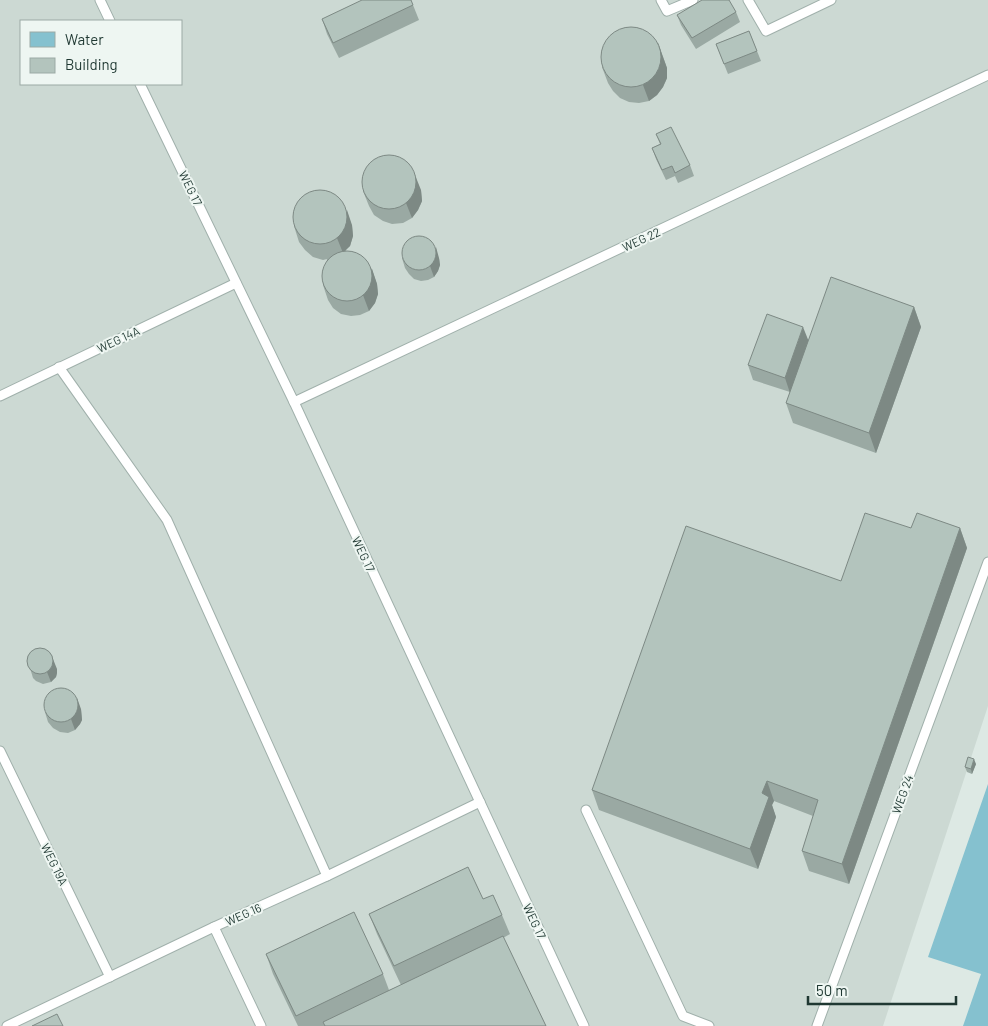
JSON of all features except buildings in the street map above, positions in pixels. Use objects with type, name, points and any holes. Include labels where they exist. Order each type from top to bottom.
[{"type":"lane","points":[[100,0],[110,20]]},
{"type":"lane","points":[[661,0],[667,11],[694,0]]},
{"type":"lane","points":[[748,0],[766,31],[831,0]]},
{"type":"lane","name":"WEG 22","points":[[294,402],[988,75]]},
{"type":"lane","name":"WEG 17","points":[[140,85],[294,402],[584,1026]]},
{"type":"lane","name":"WEG 14A","points":[[0,396],[236,283]]},
{"type":"lane","points":[[59,367],[167,520],[327,876]]},
{"type":"lane","name":"WEG 24","points":[[817,1026],[988,562]]},
{"type":"lane","name":"WEG 19A","points":[[0,751],[110,977]]},
{"type":"lane","name":"WEG 16","points":[[7,1026],[480,802]]},
{"type":"lane","points":[[586,810],[683,1016],[709,1026]]},
{"type":"lane","points":[[214,927],[261,1026]]},
{"type":"shaded area","points":[[0,0],[988,0],[988,706],[883,1026],[0,1026]]},
{"type":"water","points":[[988,784],[988,1026],[963,1026],[981,974],[928,957]]}]
